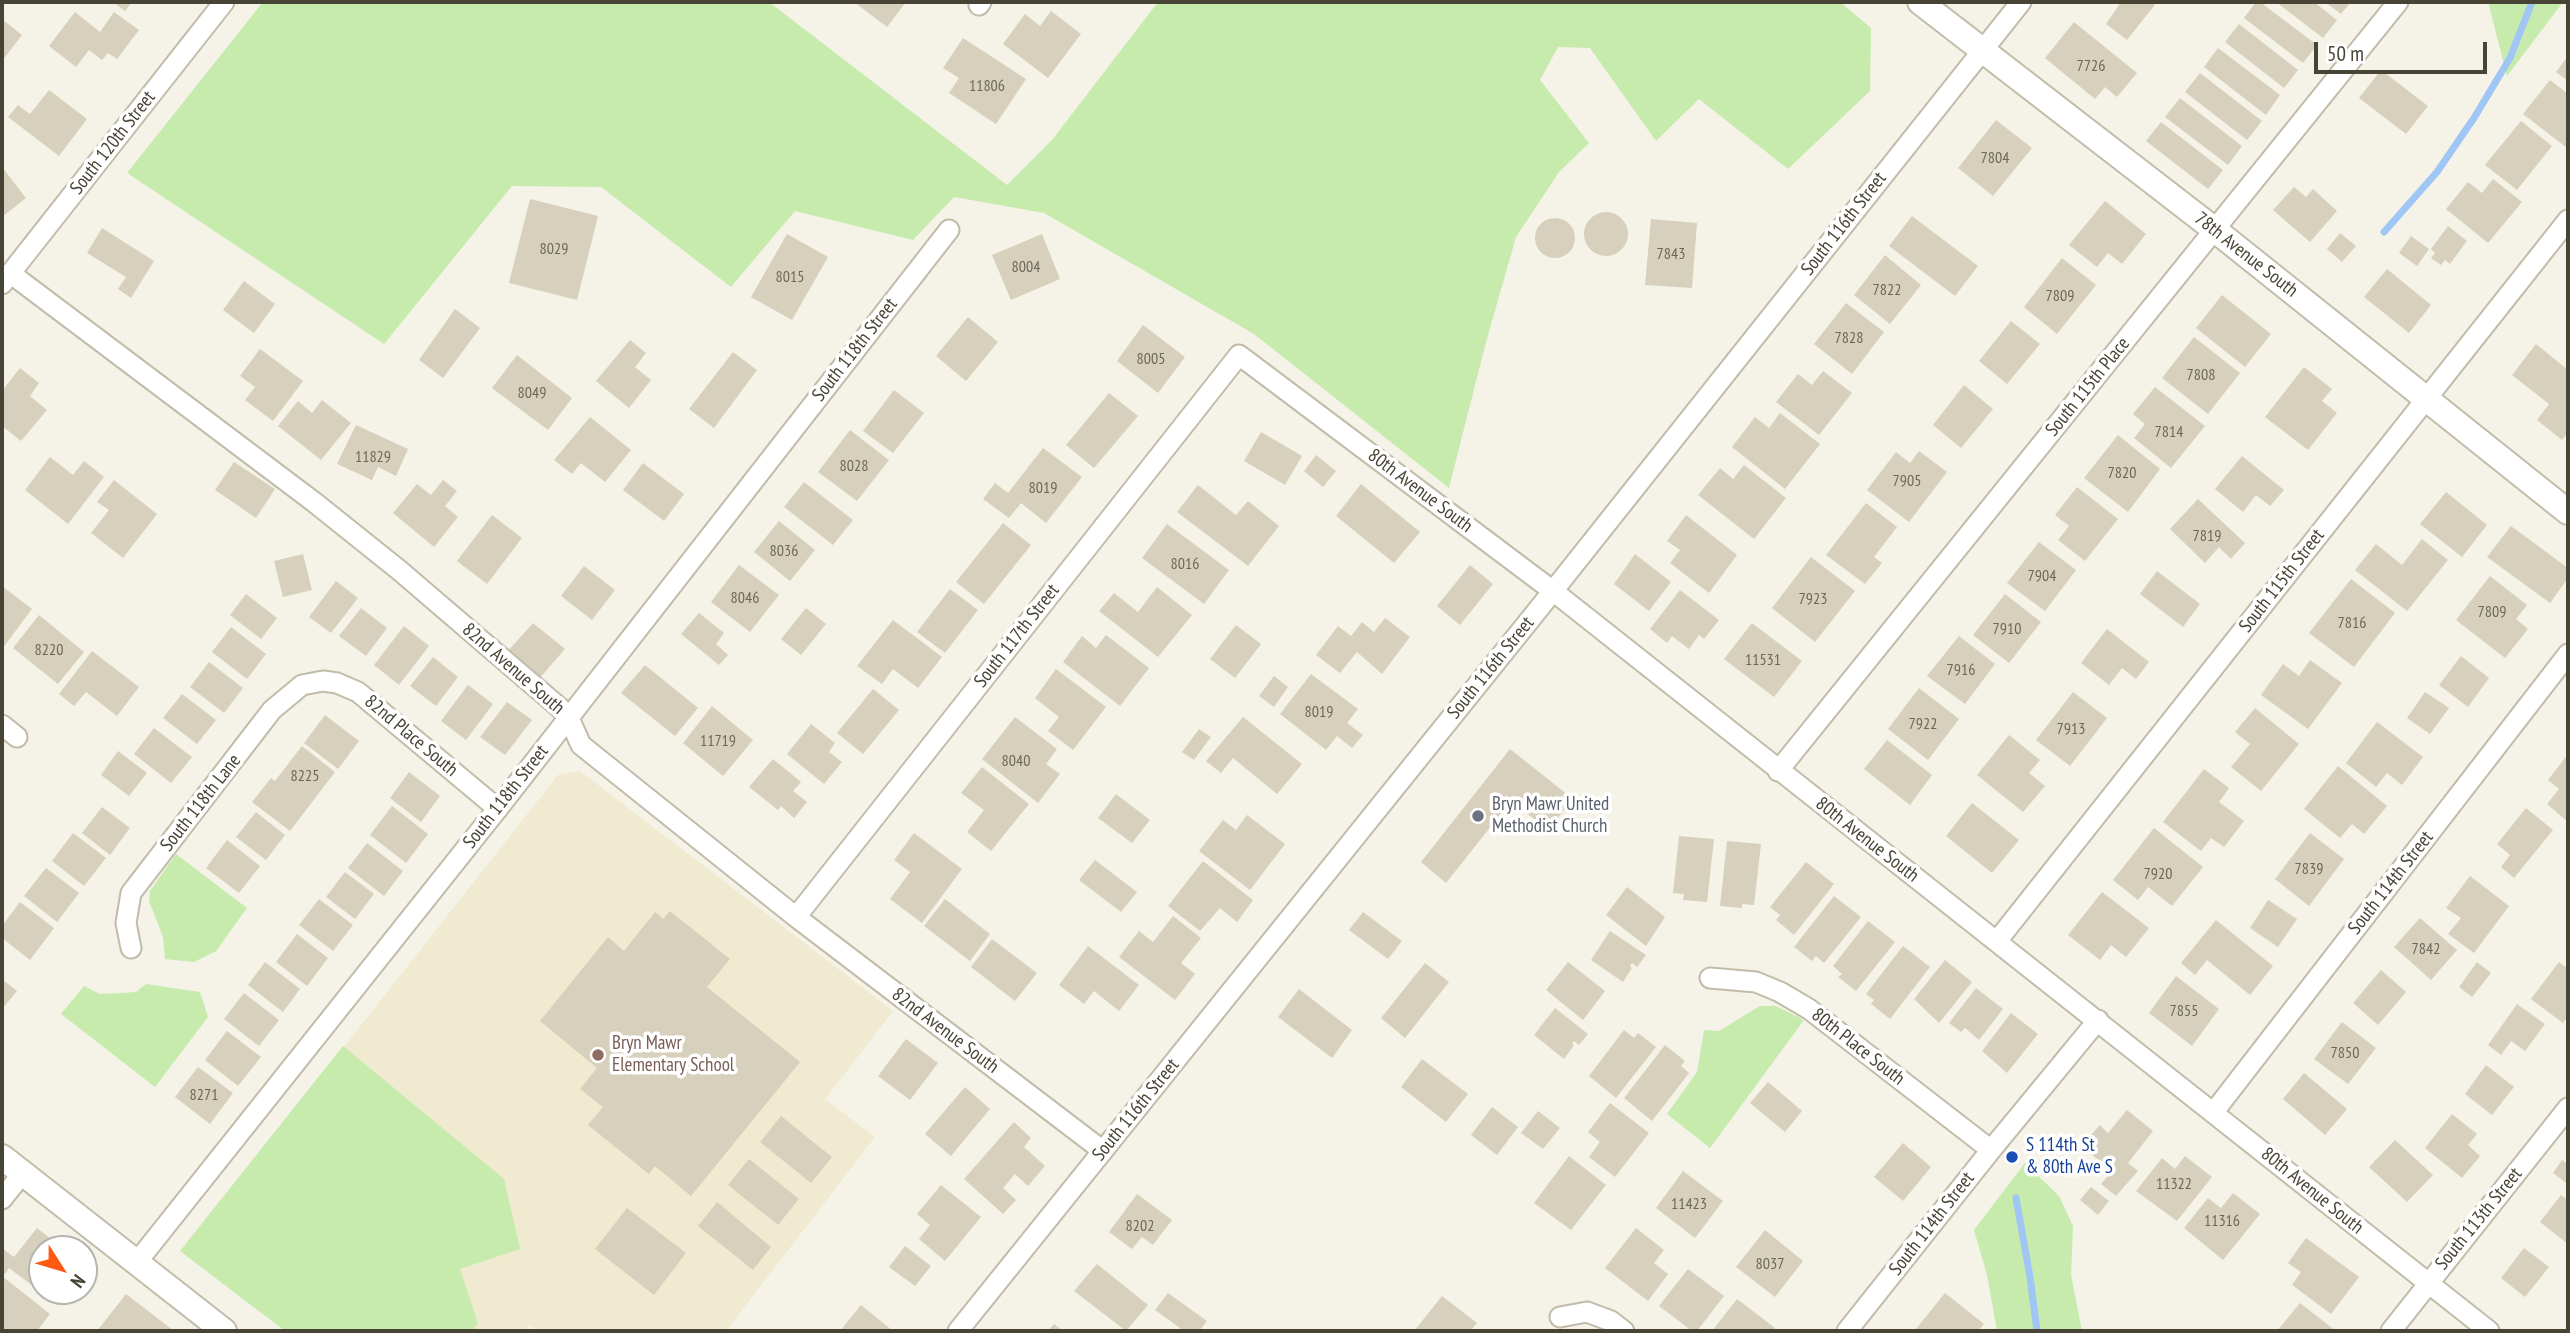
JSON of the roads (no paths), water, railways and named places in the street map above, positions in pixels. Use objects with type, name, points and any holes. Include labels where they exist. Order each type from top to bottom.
[{"type":"street","name":"South 120th Street","points":[[6,279],[223,2]]},
{"type":"street","name":"78th Avenue South","points":[[1920,2],[2215,230],[2568,512]]},
{"type":"street","name":"South 116th Street","points":[[957,1331],[1553,591],[2021,2]]},
{"type":"street","name":"South 115th Place","points":[[1778,771],[2398,2]]},
{"type":"street","name":"South 115th Street","points":[[1997,941],[2568,220]]},
{"type":"street","name":"South 118th Street","points":[[137,1262],[498,809],[949,230]]},
{"type":"street","name":"82nd Avenue South","points":[[6,279],[388,561],[568,716],[581,745],[796,917],[1104,1151]]},
{"type":"street","name":"80th Avenue South","points":[[1239,355],[1553,591],[2489,1331]]},
{"type":"street","name":"South 117th Street","points":[[796,917],[1239,355]]},
{"type":"street","name":"South 114th Street","points":[[2213,1113],[2568,654]]},
{"type":"street","name":"82nd Place South","points":[[315,682],[337,683],[358,692],[498,809]]},
{"type":"street","name":"South 118th Lane","points":[[131,948],[126,923],[131,894],[272,710],[302,685],[315,682]]},
{"type":"street","name":"80th Place South","points":[[1710,978],[1756,982],[1809,1009],[1991,1150]]},
{"type":"street","name":"South 114th Street","points":[[1847,1331],[2098,1020]]},
{"type":"street","name":"South 113th Street","points":[[2391,1331],[2568,1108]]},
{"type":"street","points":[[2,1157],[224,1331]]},
{"type":"street","points":[[2,1199],[22,1174]]},
{"type":"street","points":[[1560,1317],[1587,1312],[1611,1321],[1624,1331]]},
{"type":"waterway","points":[[2384,232],[2437,172],[2474,118],[2510,58],[2532,2]]},
{"type":"waterway","points":[[2016,1198],[2037,1331]]},
{"type":"place","name":"Bryn Mawr United Methodist Church","points":[[1478,816]]},
{"type":"place","name":"Bryn Mawr Elementary School","points":[[598,1055]]},
{"type":"place","name":"S 114th St & 80th Ave S","points":[[2012,1157]]}]
